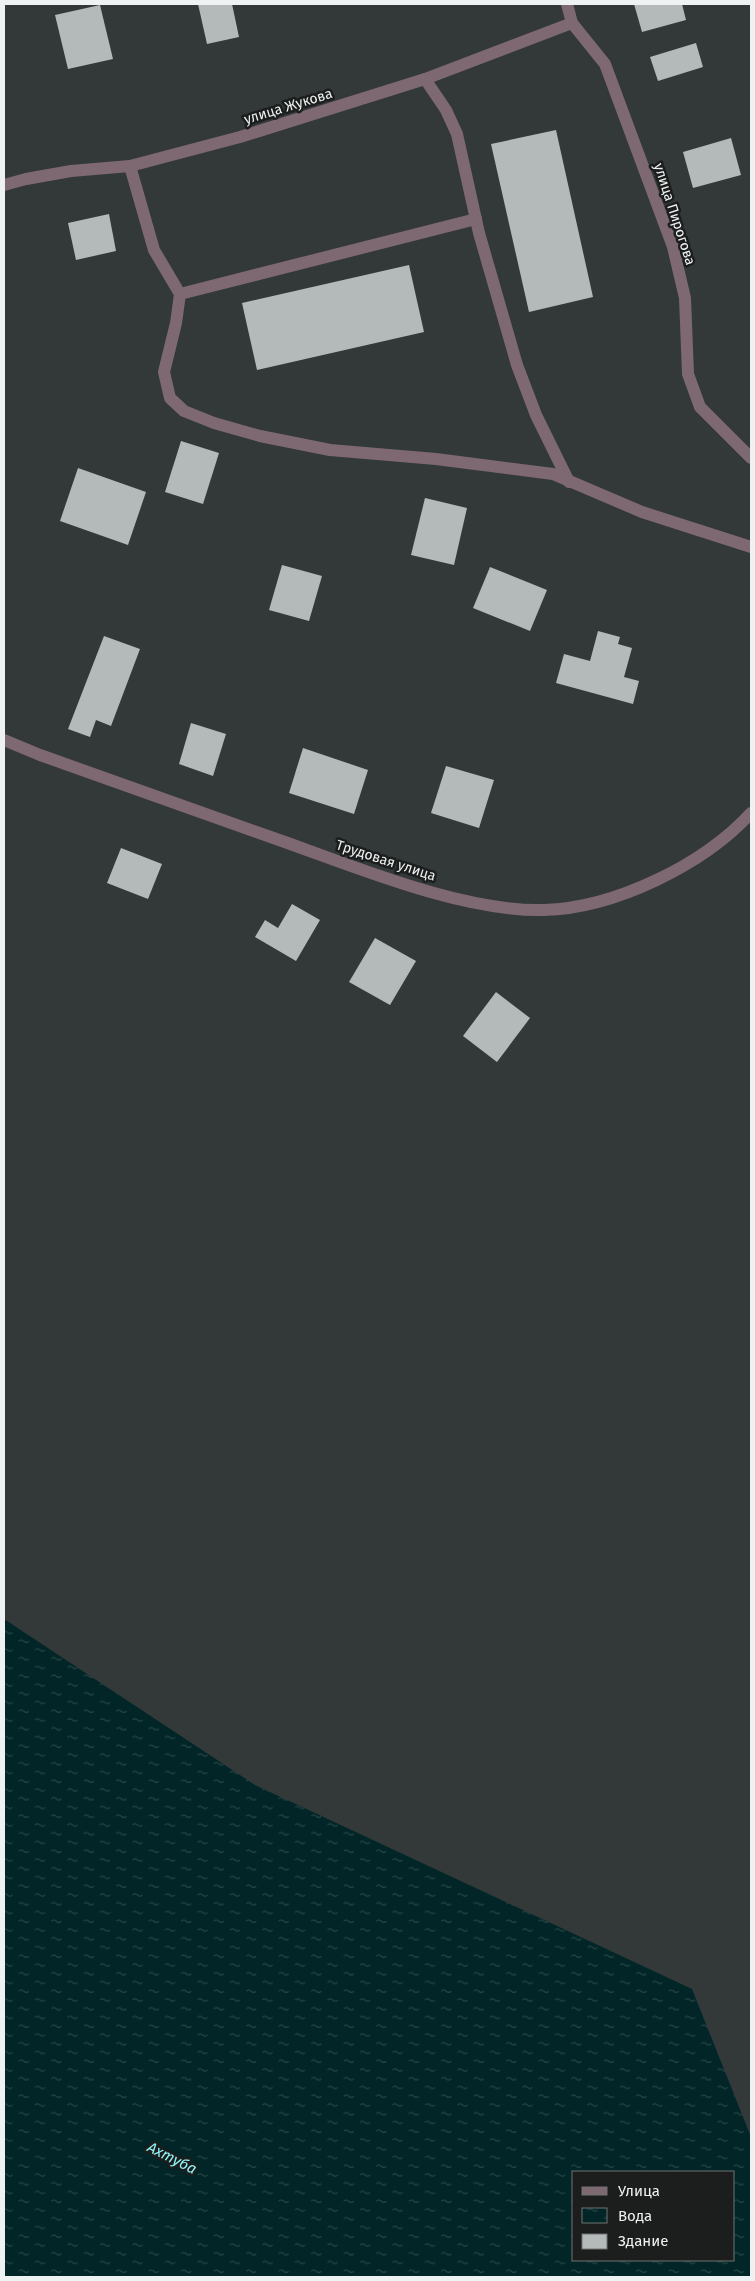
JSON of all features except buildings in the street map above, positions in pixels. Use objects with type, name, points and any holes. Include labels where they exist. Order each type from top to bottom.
[{"type":"street","name":"улица Пирогова","points":[[568,4],[572,24],[605,64],[673,247],[685,298],[688,374],[700,407],[751,458]]},
{"type":"street","name":"улица Жукова","points":[[4,185],[72,170],[130,166],[240,137],[425,79],[572,24]]},
{"type":"street","points":[[425,79],[446,110],[458,134],[476,219],[517,365],[536,415],[570,482]]},
{"type":"street","points":[[130,166],[154,250],[180,294],[176,323],[164,372],[170,398],[184,411],[214,423],[260,436],[330,450],[553,474],[642,512],[751,547]]},
{"type":"street","points":[[180,294],[476,219]]},
{"type":"street","name":"Трудовая улица","points":[[4,740],[40,755],[382,877],[504,909],[544,910],[583,906],[634,889],[690,862],[751,813]]},
{"type":"water","name":"Ахтуба","points":[[4,1619],[255,1785],[692,1989],[751,2137],[751,2277],[4,2277]]}]
